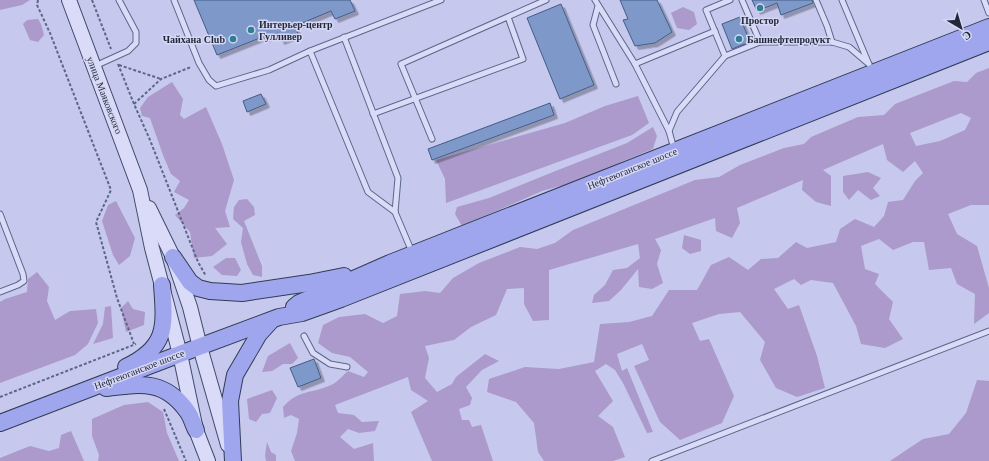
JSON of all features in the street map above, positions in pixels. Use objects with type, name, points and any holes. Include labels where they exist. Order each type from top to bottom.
[{"type":"main road","name":"улица Маяковского","points":[[69,0],[140,190],[173,257],[190,307],[233,461]]},
{"type":"main road","name":"Нефтеюганское шоссе","points":[[276,318],[299,304],[390,263],[674,151],[872,68],[989,27]]},
{"type":"main road","name":"Нефтеюганское шоссе","points":[[0,424],[276,318],[302,313],[341,299],[989,42]]},
{"type":"main road","name":"улица Маяковского","points":[[140,190],[180,354],[196,430],[208,461]]},
{"type":"main road","points":[[173,257],[190,282],[198,288],[210,291],[242,293],[333,279],[390,263]]},
{"type":"main road","points":[[83,391],[135,363],[156,346],[161,337],[164,322],[162,285]]},
{"type":"main road","points":[[233,461],[230,401],[235,375],[259,334],[276,318]]},
{"type":"main road","points":[[83,391],[128,386],[155,386],[167,391],[176,398],[188,412],[196,430]]},
{"type":"lane","points":[[94,67],[128,51],[136,43],[136,32],[119,0]]},
{"type":"lane","points":[[174,0],[200,63],[209,80],[216,86],[269,70],[344,37],[441,0]]},
{"type":"lane","points":[[432,138],[401,64],[546,0]]},
{"type":"lane","points":[[595,0],[635,64],[669,131],[674,151]]},
{"type":"lane","points":[[725,56],[706,10],[730,0]]},
{"type":"lane","points":[[742,0],[760,42]]},
{"type":"lane","points":[[816,0],[832,42]]},
{"type":"lane","points":[[842,0],[872,68]]},
{"type":"lane","points":[[984,0],[989,13]]},
{"type":"lane","points":[[598,6],[594,25],[616,84]]},
{"type":"lane","points":[[373,114],[523,59],[508,17]]},
{"type":"lane","points":[[635,64],[715,31]]},
{"type":"lane","points":[[344,37],[398,178],[395,212],[413,254]]},
{"type":"lane","points":[[669,131],[677,112],[725,56],[760,42],[832,42],[849,47],[872,68]]},
{"type":"lane","points":[[310,51],[368,192],[395,212]]},
{"type":"lane","points":[[0,214],[23,274],[24,281],[0,292]]},
{"type":"lane","points":[[652,461],[989,331]]},
{"type":"lane","points":[[304,336],[313,353],[330,364],[347,368]]},
{"type":"path","points":[[38,0],[37,5],[50,33],[111,190],[96,222],[116,298],[134,344]]},
{"type":"path","points":[[92,0],[114,58],[150,140],[198,262],[208,280],[210,291]]},
{"type":"path","points":[[118,65],[161,79]]},
{"type":"path","points":[[134,104],[161,79],[191,67]]},
{"type":"path","points":[[0,397],[134,344],[139,344]]},
{"type":"shaded area","points":[[0,0],[30,0],[22,5],[0,10]]},
{"type":"shaded area","points":[[683,7],[694,12],[697,24],[689,30],[677,28],[671,13]]},
{"type":"shaded area","points":[[38,19],[44,35],[38,42],[30,40],[23,24],[27,20]]},
{"type":"shaded area","points":[[989,68],[989,205],[971,205],[948,214],[957,234],[977,246],[989,288],[989,313],[974,324],[975,294],[957,284],[951,268],[929,270],[924,242],[913,242],[893,250],[879,239],[861,246],[865,269],[879,274],[875,284],[893,302],[889,319],[903,339],[885,348],[861,344],[856,326],[833,283],[811,280],[801,285],[794,279],[774,289],[788,309],[799,305],[817,356],[825,388],[797,397],[776,388],[760,360],[765,342],[740,312],[719,314],[692,323],[700,341],[709,339],[734,396],[722,423],[680,440],[660,422],[634,366],[649,360],[642,344],[617,354],[622,371],[627,368],[653,432],[647,433],[623,383],[615,370],[606,364],[595,371],[613,401],[598,416],[613,427],[625,457],[613,461],[544,461],[538,452],[534,423],[516,402],[487,392],[489,379],[525,367],[559,369],[594,362],[600,324],[629,322],[652,316],[669,290],[697,290],[711,265],[729,257],[748,270],[761,259],[778,258],[796,242],[807,248],[836,242],[840,229],[855,219],[874,227],[884,216],[888,202],[903,200],[915,181],[923,173],[915,161],[903,172],[887,160],[883,144],[823,170],[831,176],[831,206],[816,202],[802,190],[803,180],[737,208],[740,223],[732,238],[716,231],[715,218],[655,239],[661,250],[657,264],[663,283],[652,289],[639,287],[638,269],[621,290],[609,301],[592,303],[594,295],[605,285],[613,270],[627,268],[640,258],[638,244],[549,270],[549,320],[533,321],[524,304],[524,288],[507,289],[496,315],[471,327],[454,340],[425,346],[429,358],[425,378],[437,392],[452,384],[456,377],[485,354],[499,361],[482,370],[466,387],[472,398],[470,405],[459,409],[462,420],[469,420],[472,427],[481,425],[493,461],[432,461],[411,412],[428,401],[411,390],[408,377],[335,405],[338,413],[354,415],[362,422],[379,421],[375,431],[359,433],[348,429],[340,437],[354,449],[373,443],[374,461],[295,461],[291,451],[297,433],[299,419],[291,415],[284,418],[283,407],[295,397],[333,384],[348,371],[364,377],[368,372],[350,357],[332,353],[318,343],[323,325],[339,317],[365,314],[383,323],[397,316],[400,294],[425,291],[440,293],[453,278],[479,263],[520,247],[537,249],[555,243],[573,230],[695,180],[719,177],[740,165],[784,148],[804,144],[811,137],[858,117],[884,115],[895,104],[954,81],[967,82],[976,73]],"holes":[[[961,113],[971,118],[965,130],[940,141],[916,146],[910,133]]]},
{"type":"shaded area","points":[[172,82],[183,99],[180,115],[184,119],[206,107],[222,144],[234,180],[225,211],[230,227],[215,228],[227,244],[212,256],[194,258],[190,232],[175,215],[184,208],[189,200],[174,192],[180,181],[171,174],[150,118],[142,116],[140,108],[148,97]]},
{"type":"shaded area","points":[[638,96],[649,123],[632,135],[446,203],[445,179],[436,160],[565,123],[605,106]]},
{"type":"shaded area","points":[[653,127],[657,136],[653,149],[623,161],[589,178],[542,191],[462,226],[455,214],[457,207],[489,198],[627,143]]},
{"type":"shaded area","points":[[868,172],[881,178],[873,188],[880,196],[871,200],[858,190],[849,200],[843,192],[843,176]]},
{"type":"shaded area","points":[[247,199],[254,207],[255,215],[244,221],[262,266],[262,277],[253,275],[247,264],[241,242],[243,228],[233,219],[234,207],[239,200]]},
{"type":"shaded area","points":[[116,201],[135,238],[130,256],[119,265],[113,255],[102,221],[108,205]]},
{"type":"shaded area","points":[[684,235],[701,240],[701,251],[690,254],[682,248]]},
{"type":"shaded area","points":[[226,258],[235,258],[241,270],[237,276],[222,275],[213,267]]},
{"type":"shaded area","points":[[37,272],[49,287],[47,301],[55,320],[70,311],[96,309],[98,323],[88,344],[75,355],[0,383],[0,302],[27,292],[28,279]]},
{"type":"shaded area","points":[[128,301],[133,309],[145,312],[144,325],[126,332],[121,308]]},
{"type":"shaded area","points":[[111,306],[113,338],[93,344],[103,324],[105,307]]},
{"type":"shaded area","points":[[290,343],[298,358],[292,364],[283,364],[272,371],[262,372],[268,356]]},
{"type":"shaded area","points":[[977,380],[989,381],[989,461],[890,461],[923,439],[949,434],[966,413]]},
{"type":"shaded area","points":[[272,390],[277,398],[270,413],[262,414],[256,422],[249,419],[247,399]]},
{"type":"shaded area","points":[[148,402],[163,412],[167,433],[179,461],[98,461],[99,455],[92,436],[92,419],[124,405]]},
{"type":"shaded area","points":[[71,431],[84,461],[0,461],[0,458],[30,446],[49,451],[59,448],[61,435]]},
{"type":"shaded area","points":[[267,442],[271,452],[276,455],[276,461],[266,461],[265,455]]},
{"type":"building","name":"Интерьер-центр Гулливер","points":[[194,0],[350,0],[355,11],[335,19],[331,11],[295,26],[298,34],[281,41],[278,33],[266,38],[265,36],[217,55]]},
{"type":"building","points":[[620,0],[657,0],[672,32],[655,43],[635,46],[623,20],[628,19]]},
{"type":"building","points":[[752,0],[812,0],[813,3],[781,15],[777,3],[757,11]]},
{"type":"building","points":[[561,4],[594,85],[560,99],[527,18]]},
{"type":"building","points":[[740,17],[750,42],[732,49],[722,24]]},
{"type":"building","points":[[261,94],[266,104],[247,112],[243,101]]},
{"type":"building","points":[[550,103],[554,115],[432,160],[428,149]]},
{"type":"building","points":[[314,359],[321,378],[298,387],[290,368]]},
{"type":"place","name":"Простор","points":[[760,8]]},
{"type":"place","name":"Интерьер-центр Гулливер","points":[[251,30]]},
{"type":"place","name":"Чайхана Club","points":[[233,39]]},
{"type":"place","name":"Башнефтепродукт","points":[[739,39]]}]
